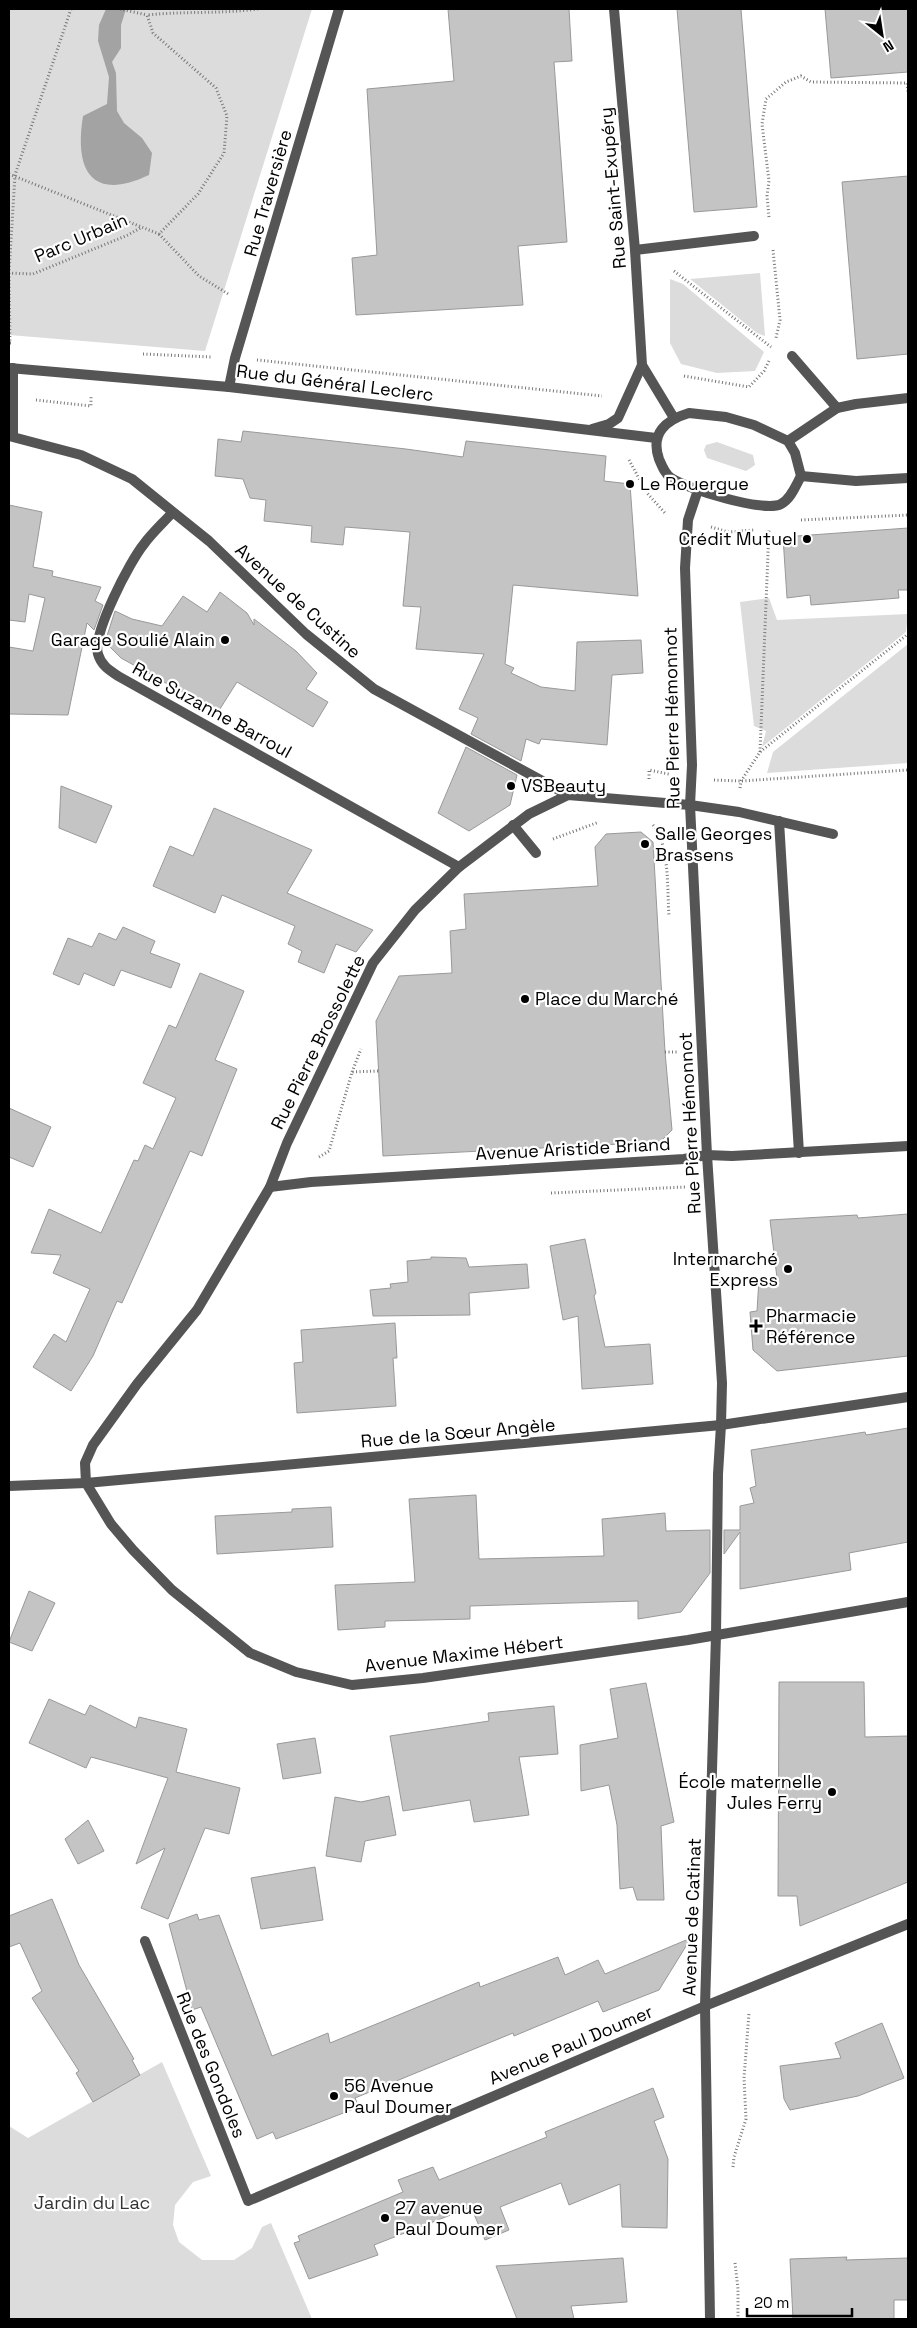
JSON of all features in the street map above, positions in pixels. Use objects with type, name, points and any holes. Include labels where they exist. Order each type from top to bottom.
[{"type":"street","name":"Rue Traversière","points":[[230,386],[235,358],[338,9]]},
{"type":"street","name":"Rue Saint-Exupéry","points":[[614,9],[635,250],[642,364],[674,418]]},
{"type":"street","points":[[635,250],[754,236]]},
{"type":"street","points":[[792,356],[836,408]]},
{"type":"street","name":"Rue Saint-Exupéry","points":[[586,431],[609,424],[618,418],[642,364]]},
{"type":"street","points":[[11,368],[11,436]]},
{"type":"street","name":"Rue du Général Leclerc","points":[[11,368],[230,386],[586,431],[656,438]]},
{"type":"street","points":[[788,441],[836,408],[908,398]]},
{"type":"street","points":[[689,413],[726,417],[754,426],[788,441],[795,452],[801,476],[792,494],[782,504],[771,506],[745,502],[698,490],[670,477],[662,467],[656,451],[656,438],[663,425],[674,418],[689,413]]},
{"type":"street","name":"Avenue de Custine","points":[[11,436],[81,455],[132,479],[209,541],[306,634],[374,689],[568,795]]},
{"type":"street","points":[[801,476],[856,481],[908,478]]},
{"type":"street","name":"Rue Pierre Hémonnot","points":[[698,490],[688,520],[685,568],[693,780],[690,804],[707,1155],[721,1374],[721,1425]]},
{"type":"street","name":"Rue Suzanne Barroul","points":[[172,513],[142,546],[113,599],[99,634],[97,652],[101,663],[118,676],[460,867]]},
{"type":"street","points":[[568,795],[690,804],[779,821],[833,834]]},
{"type":"street","name":"Rue Pierre Brossolette","points":[[86,1483],[85,1463],[94,1445],[137,1384],[197,1310],[270,1187],[287,1143],[373,963],[415,910],[460,867],[529,814],[568,795]]},
{"type":"street","points":[[779,821],[799,1153]]},
{"type":"street","points":[[513,825],[534,850]]},
{"type":"street","name":"Avenue Aristide Briand","points":[[270,1187],[311,1182],[684,1159],[707,1155],[732,1156],[908,1146]]},
{"type":"street","name":"Rue de la Sœur Angèle","points":[[9,1486],[86,1483],[721,1425],[908,1397]]},
{"type":"street","name":"Avenue de Catinat","points":[[710,2319],[705,2006],[716,1635],[718,1474],[721,1425]]},
{"type":"street","name":"Avenue Maxime Hébert","points":[[86,1483],[111,1524],[172,1590],[250,1653],[296,1672],[352,1685],[424,1678],[716,1635],[908,1602]]},
{"type":"street","name":"Avenue Paul Doumer","points":[[248,2201],[705,2006],[908,1924]]},
{"type":"street","name":"Rue des Gondoles","points":[[145,1941],[248,2201]]},
{"type":"path","name":"Parc Urbain","points":[[71,9],[14,175],[9,273],[33,274],[128,235],[142,227]]},
{"type":"path","points":[[120,9],[148,15],[176,12],[229,13],[258,9]]},
{"type":"path","points":[[148,15],[154,33],[216,88],[227,116],[224,153],[198,194],[159,234],[199,276],[251,307]]},
{"type":"path","points":[[770,224],[767,196],[769,181],[762,124],[766,99],[786,82],[801,76],[811,82],[907,84],[908,92]]},
{"type":"path","name":"Parc Urbain","points":[[9,174],[159,234]]},
{"type":"path","points":[[659,248],[661,271],[675,271],[774,349],[780,320],[772,244]]},
{"type":"path","points":[[142,354],[235,358],[608,397]]},
{"type":"path","points":[[684,376],[749,386],[764,372],[771,356]]},
{"type":"path","points":[[798,520],[908,515]]},
{"type":"path","points":[[708,526],[728,532],[758,530]]},
{"type":"path","points":[[760,752],[768,530],[776,527]]},
{"type":"path","points":[[741,781],[760,752],[908,634]]},
{"type":"path","points":[[670,920],[666,863],[660,833],[646,818],[649,770],[693,780],[741,781],[908,770]]},
{"type":"path","points":[[534,850],[602,821]]},
{"type":"path","points":[[665,1052],[680,1052],[680,1043]]},
{"type":"path","points":[[352,1072],[361,1047]]},
{"type":"path","points":[[733,2175],[734,2157],[746,2119],[744,2078],[751,1987]]},
{"type":"path","points":[[734,2260],[738,2289],[738,2319]]},
{"type":"green space","points":[[9,9],[312,9],[205,351],[9,335]]},
{"type":"green space","points":[[760,273],[765,336],[757,333],[690,279]]},
{"type":"green space","points":[[670,279],[683,284],[764,352],[755,371],[717,373],[681,364],[670,343]]},
{"type":"green space","points":[[717,442],[753,455],[755,465],[746,471],[707,458],[704,450],[706,445]]},
{"type":"green space","points":[[769,598],[777,620],[908,614],[906,632],[762,747],[766,731],[754,726],[740,602]]},
{"type":"green space","points":[[908,644],[908,763],[767,773],[773,752]]},
{"type":"green space","name":"Jardin du Lac","points":[[162,2062],[211,2176],[193,2182],[175,2205],[173,2225],[179,2242],[202,2260],[234,2260],[252,2248],[262,2227],[271,2223],[312,2319],[9,2319],[9,2126],[28,2138]]},
{"type":"shaded area","points":[[106,9],[126,9],[121,25],[121,48],[112,62],[116,73],[117,111],[124,123],[142,138],[152,153],[149,175],[113,185],[101,183],[91,176],[85,166],[81,135],[83,116],[107,104],[109,77],[98,41],[99,25]]},
{"type":"building","points":[[448,9],[569,9],[572,61],[554,62],[567,242],[518,246],[523,305],[356,315],[352,258],[377,255],[367,89],[454,81]]},
{"type":"building","points":[[677,9],[741,9],[757,207],[694,212]]},
{"type":"building","points":[[825,9],[908,9],[908,72],[831,78]]},
{"type":"building","points":[[908,176],[908,354],[857,359],[842,182]]},
{"type":"building","points":[[243,431],[463,457],[466,441],[606,456],[604,481],[630,484],[638,596],[513,585],[505,664],[514,668],[511,673],[541,687],[575,691],[577,642],[641,640],[643,673],[612,675],[607,745],[541,739],[539,744],[526,739],[521,761],[471,734],[478,718],[459,709],[484,654],[416,649],[421,607],[403,606],[410,532],[345,527],[343,545],[311,542],[312,526],[264,521],[266,500],[250,498],[243,479],[215,476],[218,439],[241,442]]},
{"type":"building","points":[[9,505],[42,512],[33,567],[53,571],[52,576],[101,587],[95,601],[103,605],[94,630],[87,623],[68,715],[9,714],[9,647],[33,651],[45,598],[29,594],[25,622],[9,620]]},
{"type":"building","points":[[908,528],[908,590],[898,590],[899,598],[811,605],[810,595],[787,598],[783,537]]},
{"type":"building","points":[[220,592],[247,613],[254,625],[254,619],[296,651],[317,673],[306,689],[328,702],[313,727],[237,682],[218,712],[121,658],[105,642],[115,611],[132,619],[162,626],[183,596],[207,612]]},
{"type":"building","points":[[466,747],[517,775],[510,805],[469,831],[438,813]]},
{"type":"building","points":[[61,786],[112,806],[96,843],[59,828]]},
{"type":"building","points":[[214,808],[312,850],[287,893],[373,930],[356,952],[336,944],[324,973],[298,962],[302,951],[288,944],[295,926],[222,895],[215,913],[153,886],[170,846],[193,856]]},
{"type":"building","name":"Place du Marché","points":[[641,832],[653,842],[665,1052],[672,1130],[660,1142],[383,1156],[376,1021],[399,976],[452,973],[450,931],[466,929],[464,894],[598,886],[595,847],[606,834]]},
{"type":"building","points":[[123,927],[155,941],[150,953],[180,964],[171,988],[121,970],[114,986],[84,973],[79,985],[53,974],[68,938],[92,947],[99,933],[116,940]]},
{"type":"building","points":[[200,973],[244,991],[215,1060],[237,1069],[202,1156],[190,1151],[122,1303],[117,1301],[93,1356],[71,1391],[33,1367],[54,1334],[66,1342],[90,1289],[53,1273],[61,1255],[31,1253],[49,1209],[101,1233],[134,1160],[138,1161],[145,1145],[153,1149],[176,1098],[143,1083],[169,1025],[176,1028]]},
{"type":"building","points":[[9,1108],[51,1127],[33,1167],[9,1157]]},
{"type":"building","points":[[908,1214],[908,1356],[777,1371],[753,1350],[750,1312],[757,1311],[759,1279],[777,1278],[770,1220],[857,1215],[858,1218]]},
{"type":"building","points":[[585,1239],[596,1293],[594,1296],[605,1347],[650,1344],[653,1384],[582,1389],[578,1316],[563,1320],[550,1246]]},
{"type":"building","points":[[431,1257],[466,1258],[469,1267],[527,1264],[529,1288],[469,1293],[470,1315],[373,1316],[370,1290],[391,1288],[390,1284],[408,1282],[407,1261],[431,1259]]},
{"type":"building","points":[[395,1323],[397,1358],[393,1358],[396,1406],[297,1413],[294,1363],[303,1362],[301,1330]]},
{"type":"building","points":[[908,1428],[908,1542],[849,1553],[851,1570],[740,1589],[740,1532],[724,1554],[724,1530],[740,1530],[740,1506],[754,1503],[750,1488],[756,1486],[751,1450],[865,1432],[866,1435]]},
{"type":"building","points":[[476,1495],[479,1559],[604,1556],[602,1519],[665,1513],[666,1531],[710,1530],[710,1573],[681,1612],[638,1619],[638,1601],[470,1606],[470,1619],[385,1621],[385,1627],[338,1630],[335,1585],[415,1582],[409,1499]]},
{"type":"building","points":[[331,1507],[333,1547],[217,1554],[215,1516],[292,1512],[292,1509]]},
{"type":"building","points":[[29,1591],[55,1603],[32,1651],[9,1642]]},
{"type":"building","name":"École maternelle Jules Ferry","points":[[779,1682],[864,1682],[865,1737],[908,1736],[908,1882],[800,1926],[797,1896],[778,1896]]},
{"type":"building","points":[[646,1683],[674,1822],[661,1826],[664,1900],[637,1900],[633,1887],[620,1889],[617,1825],[609,1785],[581,1791],[580,1745],[618,1738],[610,1689]]},
{"type":"building","points":[[49,1699],[85,1715],[90,1705],[136,1728],[139,1717],[187,1729],[176,1772],[240,1788],[229,1834],[205,1828],[168,1919],[141,1908],[165,1848],[136,1864],[168,1778],[91,1757],[86,1768],[29,1743]]},
{"type":"building","points":[[554,1706],[558,1754],[519,1757],[529,1815],[474,1822],[470,1800],[403,1811],[390,1736],[489,1721],[488,1713]]},
{"type":"building","points":[[315,1738],[321,1773],[283,1779],[277,1744]]},
{"type":"building","points":[[389,1796],[396,1835],[365,1841],[361,1862],[326,1856],[335,1797],[361,1802]]},
{"type":"building","points":[[88,1820],[104,1851],[78,1864],[65,1839]]},
{"type":"building","points":[[315,1867],[323,1920],[261,1929],[251,1878]]},
{"type":"building","points":[[52,1899],[79,1965],[134,2059],[132,2060],[140,2075],[93,2102],[76,2073],[79,2071],[32,1998],[42,1991],[20,1943],[9,1947],[9,1916]]},
{"type":"building","points":[[197,1914],[199,1920],[219,1915],[272,2056],[328,2033],[330,2043],[479,1982],[480,1987],[558,1957],[565,1975],[598,1960],[605,1974],[691,1938],[659,1990],[603,2012],[598,2001],[514,2036],[513,2033],[355,2098],[359,2107],[276,2139],[273,2132],[257,2139],[201,2007],[192,2010],[169,1924]]},
{"type":"building","points":[[882,2023],[904,2078],[858,2096],[790,2110],[784,2099],[780,2066],[841,2058],[835,2043]]},
{"type":"building","points":[[653,2088],[664,2117],[654,2121],[668,2159],[667,2228],[622,2227],[620,2184],[569,2205],[561,2183],[500,2207],[509,2230],[485,2240],[471,2207],[374,2245],[378,2255],[309,2279],[294,2243],[300,2241],[298,2236],[403,2192],[398,2180],[433,2167],[439,2180],[547,2137],[545,2132]]},
{"type":"building","points":[[847,2257],[846,2260],[908,2258],[908,2300],[894,2300],[894,2319],[793,2319],[790,2259]]},
{"type":"building","points":[[623,2258],[627,2302],[571,2306],[574,2319],[517,2319],[496,2266]]},
{"type":"place","name":"Le Rouergue","points":[[630,484]]},
{"type":"place","name":"Crédit Mutuel","points":[[807,539]]},
{"type":"place","name":"Garage Soulié Alain","points":[[225,640]]},
{"type":"place","name":"VSBeauty","points":[[511,786]]},
{"type":"place","name":"Salle Georges Brassens","points":[[645,844]]},
{"type":"place","name":"Place du Marché","points":[[525,999]]},
{"type":"place","name":"Intermarché Express","points":[[788,1269]]},
{"type":"place","name":"Pharmacie Référence","points":[[756,1326]]},
{"type":"place","name":"École maternelle Jules Ferry","points":[[832,1792]]},
{"type":"place","name":"56 Avenue Paul Doumer","points":[[334,2096]]},
{"type":"place","name":"27 avenue Paul Doumer","points":[[385,2218]]}]
